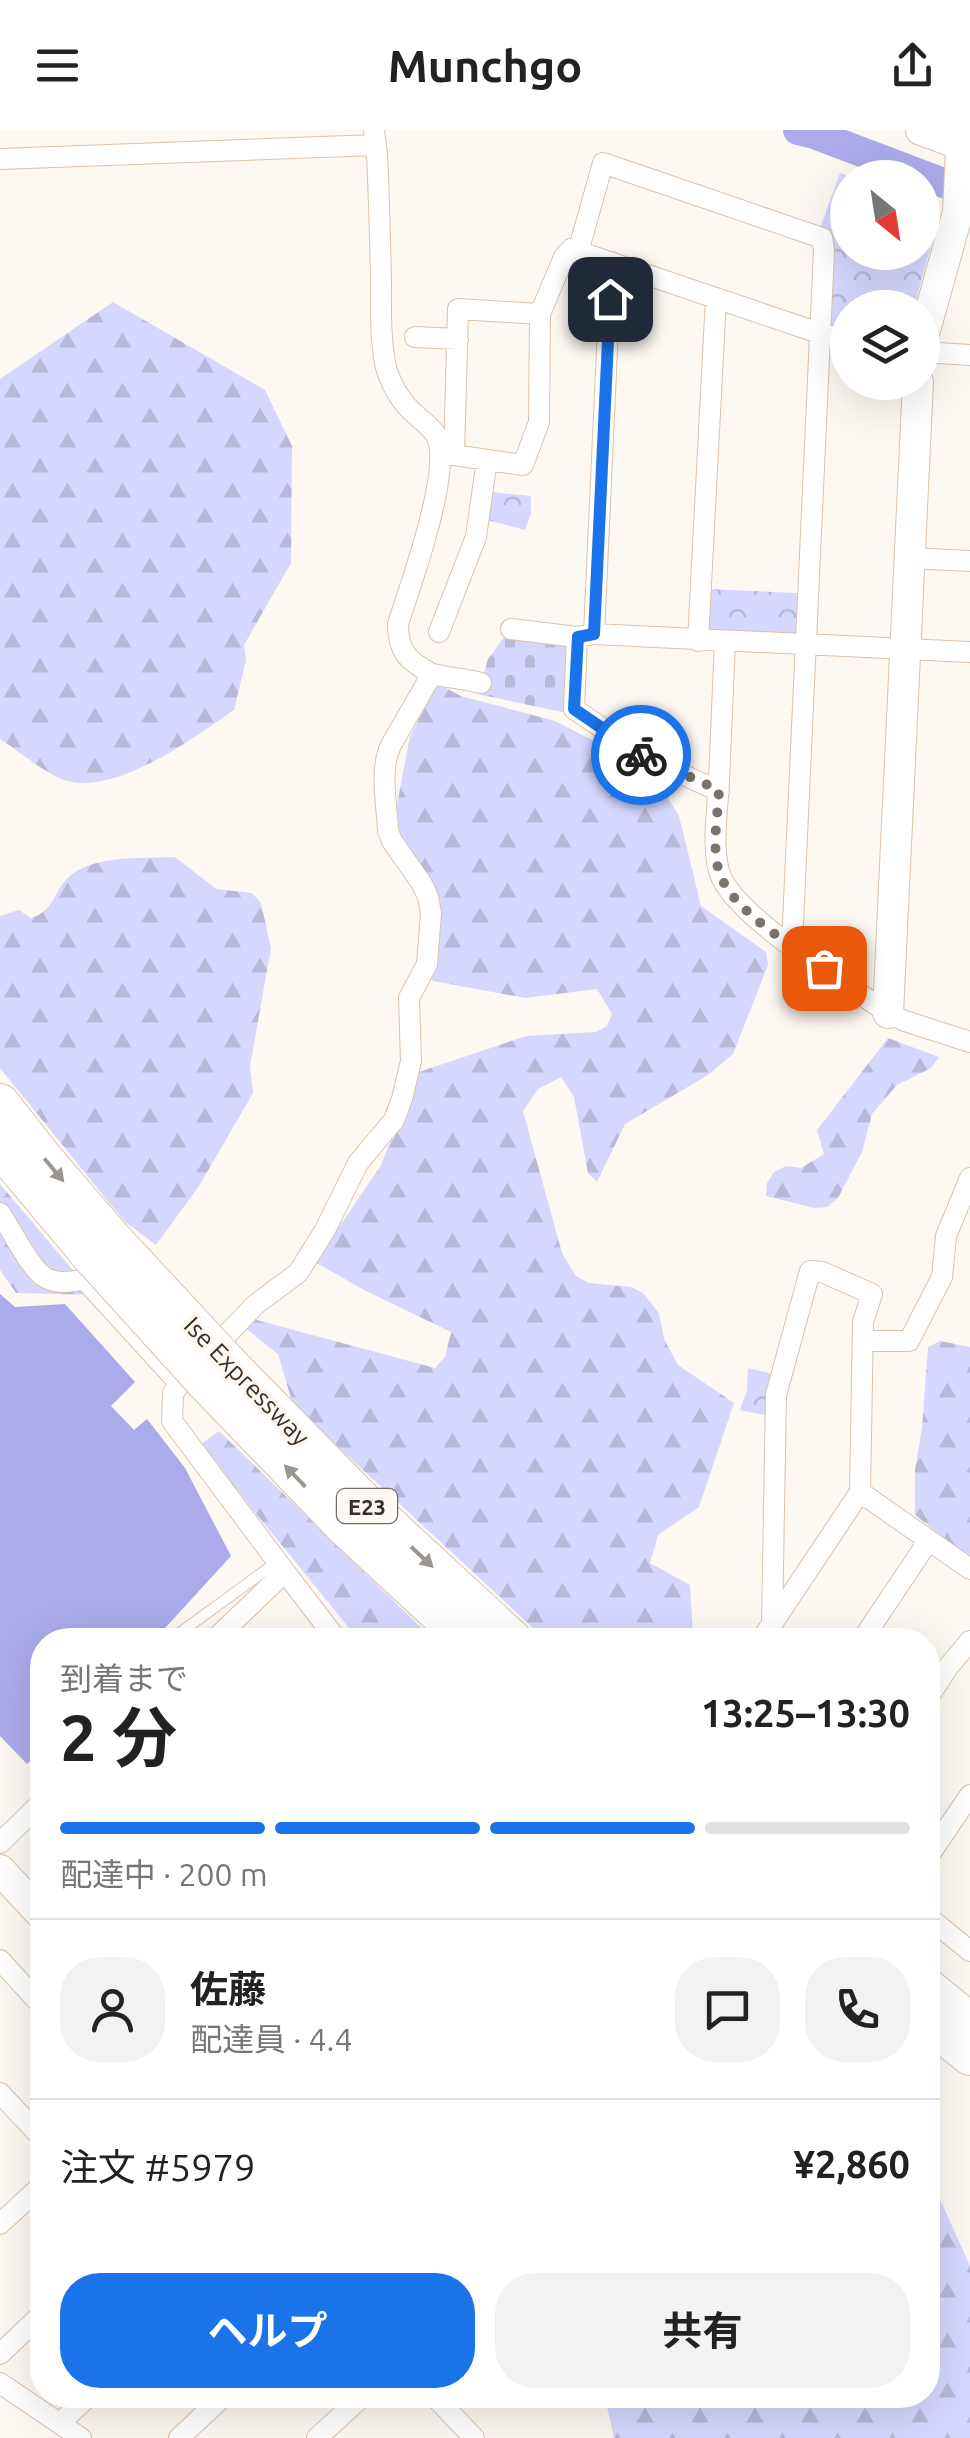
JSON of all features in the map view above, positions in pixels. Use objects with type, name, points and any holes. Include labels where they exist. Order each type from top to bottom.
[{"type":"highway","name":"Ise Expressway","points":[[0,1103],[43,1158],[100,1246],[204,1377],[344,1526],[454,1628]]},
{"type":"highway","name":"Ise Expressway","points":[[0,1147],[54,1214],[100,1246]]},
{"type":"highway","name":"Ise Expressway","points":[[204,1377],[366,1505],[500,1628]]},
{"type":"highway","points":[[940,1998],[970,2022]]},
{"type":"highway","points":[[940,2032],[970,2056]]},
{"type":"street","points":[[921,130],[964,147],[958,212],[936,290]]},
{"type":"street","points":[[0,159],[374,138],[385,360],[398,393],[439,442],[432,516],[398,624],[398,640],[408,658],[432,674],[481,683]]},
{"type":"street","points":[[578,252],[603,163],[822,238],[792,946]]},
{"type":"street","points":[[540,314],[458,308],[454,455],[523,465],[539,422],[540,314],[564,256],[571,249],[830,336]]},
{"type":"street","points":[[611,262],[586,636],[574,709],[648,759],[719,790]]},
{"type":"street","points":[[698,640],[716,298]]},
{"type":"street","points":[[415,337],[458,339]]},
{"type":"street","points":[[940,353],[970,355]]},
{"type":"street","points":[[888,1013],[917,400]]},
{"type":"street","points":[[439,632],[476,536],[488,460]]},
{"type":"street","points":[[910,558],[970,561]]},
{"type":"street","points":[[511,629],[586,636],[970,652]]},
{"type":"street","points":[[725,642],[718,868],[731,894],[792,946],[888,1013],[970,1042]]},
{"type":"street","points":[[329,1628],[172,1421],[173,1393],[204,1377],[254,1306],[298,1273],[325,1230],[358,1163],[394,1120],[402,1099],[411,1060],[409,998],[427,964],[430,914],[422,884],[388,832],[384,769],[390,745],[432,674]]},
{"type":"street","points":[[863,1341],[908,1342],[942,1278],[946,1236],[970,1178]]},
{"type":"street","points":[[0,1214],[40,1274],[60,1282],[84,1279],[204,1377]]},
{"type":"street","points":[[767,1628],[776,1395],[810,1271],[822,1272],[872,1294],[862,1322],[860,1492],[770,1628]]},
{"type":"street","points":[[860,1492],[970,1569]]},
{"type":"street","points":[[870,1628],[929,1540]]},
{"type":"street","points":[[225,1628],[282,1567]]},
{"type":"street","points":[[940,1679],[970,1641]]},
{"type":"street","points":[[940,1839],[970,1795]]},
{"type":"street","points":[[0,1843],[30,1820]]},
{"type":"street","points":[[0,1870],[30,1903]]},
{"type":"street","points":[[940,1926],[969,1947]]},
{"type":"street","points":[[0,1960],[30,1993]]},
{"type":"street","points":[[0,2094],[30,2125]]},
{"type":"street","points":[[0,2224],[30,2195]]},
{"type":"street","points":[[0,2354],[30,2325]]},
{"type":"street","points":[[0,2383],[30,2403]]},
{"type":"street","points":[[38,2408],[81,2438]]},
{"type":"street","points":[[60,2423],[76,2408]]},
{"type":"street","points":[[179,2438],[211,2408]]},
{"type":"street","points":[[328,2435],[352,2408]]},
{"type":"street","points":[[445,2408],[474,2438]]},
{"type":"lane","points":[[188,1628],[282,1567]]},
{"type":"green space","points":[[830,201],[830,270],[924,270],[919,290],[830,290],[830,324],[819,231]]},
{"type":"green space","points":[[113,302],[265,390],[292,446],[291,563],[244,645],[246,660],[234,710],[150,763],[102,781],[79,783],[51,774],[0,739],[0,379]]},
{"type":"green space","points":[[491,492],[531,496],[525,530],[487,520]]},
{"type":"green space","points":[[709,589],[798,593],[797,632],[792,637],[712,634],[707,626]]},
{"type":"green space","points":[[505,636],[565,643],[569,647],[566,713],[478,694],[488,659]]},
{"type":"green space","points":[[438,684],[461,696],[555,721],[639,764],[679,816],[701,906],[766,952],[768,965],[733,1054],[708,1075],[625,1124],[597,1182],[588,1173],[574,1097],[561,1077],[538,1089],[523,1111],[562,1253],[576,1276],[589,1283],[631,1287],[643,1293],[659,1313],[664,1339],[678,1365],[734,1403],[699,1507],[658,1535],[650,1563],[690,1585],[693,1628],[533,1628],[293,1405],[278,1354],[244,1327],[249,1318],[435,1368],[445,1357],[451,1332],[315,1262],[380,1167],[419,1072],[526,1036],[596,1032],[607,1026],[612,1014],[597,989],[525,998],[433,981],[429,976],[435,930],[399,841],[395,815],[410,736]]},
{"type":"green space","points":[[175,857],[216,889],[252,893],[261,903],[271,948],[250,1066],[253,1093],[199,1186],[156,1245],[124,1221],[0,1068],[0,916],[19,910],[31,918],[39,915],[68,878],[90,865],[118,859]]},
{"type":"green space","points":[[888,1038],[939,1057],[931,1068],[897,1085],[872,1114],[862,1152],[838,1198],[827,1207],[814,1208],[766,1196],[767,1183],[774,1172],[786,1166],[801,1168],[824,1154],[817,1130]]},
{"type":"green space","points":[[0,1184],[94,1295],[16,1293],[0,1270]]},
{"type":"green space","points":[[940,1341],[970,1347],[970,1558],[915,1515],[915,1469],[928,1347]]},
{"type":"green space","points":[[748,1368],[774,1374],[769,1416],[740,1410],[747,1390]]},
{"type":"green space","points":[[219,1431],[422,1628],[349,1628],[200,1445]]},
{"type":"green space","points":[[940,2199],[970,2266],[970,2438],[614,2438],[607,2408],[940,2408]]},
{"type":"water","points":[[0,1294],[15,1307],[65,1304],[135,1382],[111,1406],[134,1430],[147,1419],[185,1468],[231,1556],[165,1628],[30,1628],[30,1761],[27,1764],[0,1736]]},
{"type":"waterway","points":[[798,130],[970,193]]},
{"type":"way so far","points":[[641,755],[719,790],[718,868],[731,894],[824,968]]},
{"type":"route","points":[[610,299],[594,634],[578,637],[574,709],[641,755]]}]
